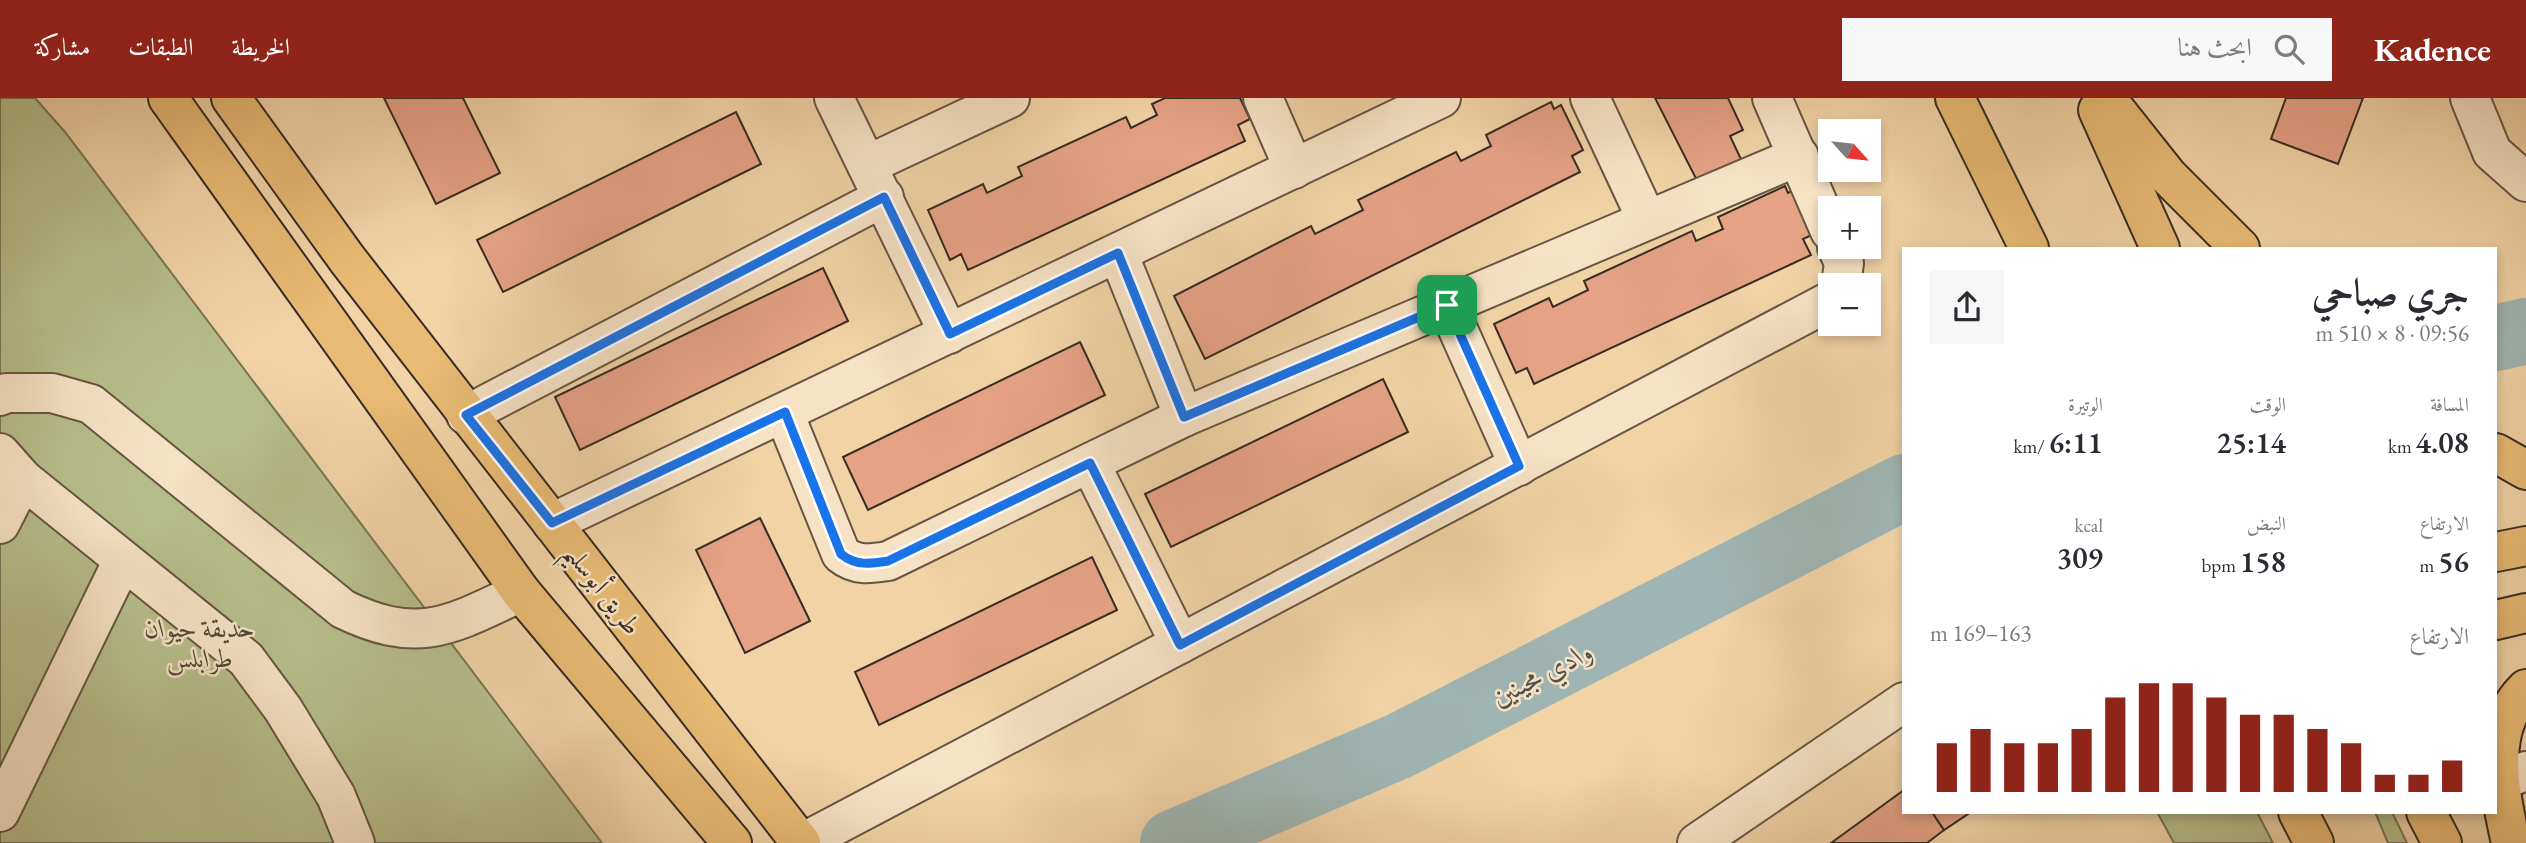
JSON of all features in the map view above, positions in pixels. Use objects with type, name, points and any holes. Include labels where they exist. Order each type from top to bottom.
[{"type":"main road","points":[[168,98],[521,592],[732,843]]},
{"type":"main road","name":"طريق أبوسليم","points":[[231,98],[347,259],[466,415],[801,843]]},
{"type":"main road","points":[[1955,98],[2029,247]]},
{"type":"main road","points":[[2093,98],[2160,247]]},
{"type":"main road","points":[[2106,98],[2168,176],[2239,247]]},
{"type":"main road","points":[[2497,454],[2526,470]]},
{"type":"main road","points":[[2497,552],[2526,545]]},
{"type":"main road","points":[[2497,620],[2526,613]]},
{"type":"main road","points":[[2511,843],[2512,776],[2502,734],[2516,699],[2526,688]]},
{"type":"main road","points":[[2299,814],[2314,843]]},
{"type":"main road","points":[[2427,814],[2442,843]]},
{"type":"street","points":[[834,98],[950,334]]},
{"type":"street","points":[[466,415],[875,181],[1010,98]]},
{"type":"street","points":[[1263,98],[1294,169]]},
{"type":"street","points":[[552,523],[1441,98]]},
{"type":"street","points":[[1590,98],[1647,220]]},
{"type":"street","points":[[1772,98],[1818,202]]},
{"type":"street","points":[[2470,98],[2492,152],[2526,182]]},
{"type":"street","points":[[785,412],[841,554],[851,562],[867,565],[888,561],[1184,417],[1799,156]]},
{"type":"street","points":[[1118,253],[1184,417]]},
{"type":"street","points":[[1447,305],[1519,466]]},
{"type":"street","points":[[801,843],[1818,307]]},
{"type":"street","points":[[0,396],[6,393],[52,393],[91,404],[343,609],[373,624],[427,629],[452,625],[521,592]]},
{"type":"street","points":[[1090,463],[1180,645]]},
{"type":"street","points":[[0,524],[11,466],[246,659],[283,709],[336,796],[355,843]]},
{"type":"street","points":[[0,812],[123,560]]},
{"type":"street","points":[[1697,843],[1902,703]]},
{"type":"green space","name":"حديقة حيوان طرابلس","points":[[0,98],[35,98],[65,132],[602,843],[0,843]]},
{"type":"green space","points":[[2158,814],[2258,814],[2273,843],[2174,843]]},
{"type":"green space","points":[[2376,814],[2393,814],[2407,843],[2388,843]]},
{"type":"building","points":[[384,98],[463,98],[500,173],[436,204]]},
{"type":"building","points":[[1165,98],[1240,98],[1250,119],[1238,125],[1245,141],[968,270],[961,254],[950,260],[928,210],[983,184],[987,193],[1022,176],[1018,167],[1126,117],[1131,128],[1157,115],[1152,104]]},
{"type":"building","points":[[1655,98],[1728,98],[1743,130],[1730,136],[1756,191],[1713,212]]},
{"type":"building","points":[[2286,98],[2363,98],[2338,164],[2271,139]]},
{"type":"building","points":[[1551,102],[1554,109],[1561,105],[1583,150],[1572,156],[1580,172],[1205,359],[1174,296],[1311,226],[1315,234],[1363,210],[1358,200],[1456,152],[1461,161],[1491,146],[1486,135]]},
{"type":"building","points":[[736,112],[761,164],[503,292],[477,240]]},
{"type":"building","points":[[1785,186],[1788,193],[1796,189],[1816,233],[1803,239],[1811,255],[1534,384],[1527,368],[1516,373],[1494,324],[1549,298],[1553,307],[1588,290],[1584,281],[1692,231],[1696,241],[1723,229],[1718,217]]},
{"type":"building","points":[[823,268],[848,321],[580,450],[555,397]]},
{"type":"building","points":[[1080,342],[1105,395],[868,510],[843,457]]},
{"type":"building","points":[[1383,379],[1408,432],[1171,547],[1145,494]]},
{"type":"building","points":[[760,518],[810,621],[745,653],[696,550]]},
{"type":"building","points":[[1092,557],[1117,610],[879,725],[855,672]]},
{"type":"building","points":[[1902,791],[1902,814],[1933,814],[1944,830],[1927,843],[1831,843]]},
{"type":"building","points":[[1933,814],[1968,814],[1944,830]]},
{"type":"waterway","name":"وادي مجينين","points":[[2497,338],[2526,331]]},
{"type":"waterway","name":"وادي مجينين","points":[[1173,843],[1399,746],[1902,488]]},
{"type":"route","points":[[884,197],[950,334],[1118,253],[1184,417],[1447,305],[1519,466],[1180,645],[1090,463],[888,561],[867,565],[851,562],[841,554],[785,412],[552,523],[466,415],[884,197]]}]
